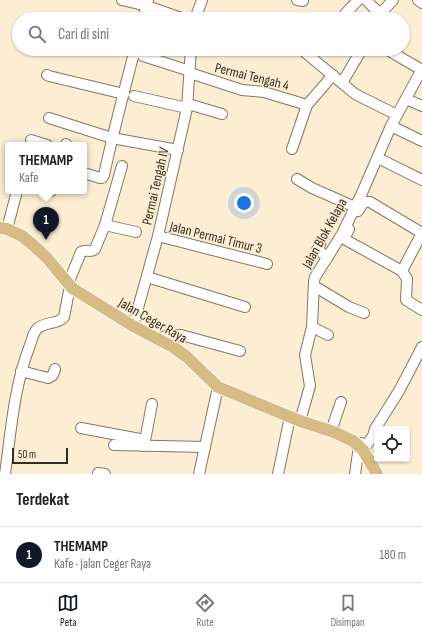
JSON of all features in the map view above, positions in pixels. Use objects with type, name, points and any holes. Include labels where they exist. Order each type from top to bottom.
[{"type":"main road","name":"Jalan Ceger Raya","points":[[3,229],[22,236],[33,245],[47,258],[72,287],[133,326],[173,347],[187,357],[218,387],[295,419],[345,436],[360,450],[377,474]]},
{"type":"street","points":[[122,0],[147,3],[168,12]]},
{"type":"street","points":[[198,12],[202,0]]},
{"type":"street","points":[[348,12],[358,0]]},
{"type":"street","points":[[366,0],[377,12]]},
{"type":"street","points":[[385,12],[393,0]]},
{"type":"street","points":[[418,0],[422,3]]},
{"type":"street","points":[[87,174],[100,178],[103,177],[129,95],[134,56]]},
{"type":"street","name":"Permai Tengah 4","points":[[148,56],[242,90],[264,92],[307,105]]},
{"type":"street","name":"Permai Tengah IV","points":[[133,326],[158,236],[178,150],[187,106],[191,56]]},
{"type":"street","points":[[310,56],[359,97],[397,115]]},
{"type":"street","points":[[342,83],[358,56]]},
{"type":"street","points":[[398,56],[422,70]]},
{"type":"street","name":"Jalan Blok Kelapa","points":[[278,474],[295,419],[310,386],[305,355],[312,327],[314,286],[316,277],[342,234],[397,115],[406,99],[418,86],[422,70]]},
{"type":"street","points":[[47,75],[129,95],[222,114]]},
{"type":"street","points":[[292,149],[307,105],[333,75]]},
{"type":"street","points":[[406,99],[422,106]]},
{"type":"street","points":[[49,118],[116,139],[178,150]]},
{"type":"street","points":[[392,126],[422,141]]},
{"type":"street","points":[[384,161],[422,180]]},
{"type":"street","points":[[5,474],[16,397],[25,358],[37,329],[41,325],[59,321],[64,317],[81,252],[95,249],[105,224],[122,166]]},
{"type":"street","points":[[297,179],[312,188],[355,207]]},
{"type":"street","points":[[3,229],[16,194]]},
{"type":"street","points":[[402,271],[422,233],[366,201],[361,205],[346,234],[346,240],[402,271],[407,279],[406,300],[422,310]]},
{"type":"street","points":[[105,224],[136,232]]},
{"type":"street","name":"Jalan Permai Timur 3","points":[[158,236],[267,264]]},
{"type":"street","points":[[320,245],[317,250],[328,257]]},
{"type":"street","points":[[147,277],[245,307]]},
{"type":"street","points":[[314,286],[349,307],[364,313]]},
{"type":"street","points":[[312,327],[328,335]]},
{"type":"street","points":[[158,339],[166,336],[181,335],[240,351]]},
{"type":"street","points":[[355,474],[360,450],[373,436],[375,429],[399,391],[422,347]]},
{"type":"street","points":[[21,371],[48,378],[55,369]]},
{"type":"street","points":[[199,474],[218,387]]},
{"type":"street","points":[[331,431],[341,402]]},
{"type":"street","points":[[145,443],[152,404]]},
{"type":"street","points":[[81,428],[145,443]]},
{"type":"street","points":[[114,446],[145,443],[205,447]]},
{"type":"place","name":"THEMAMP","points":[[46,240]]}]
